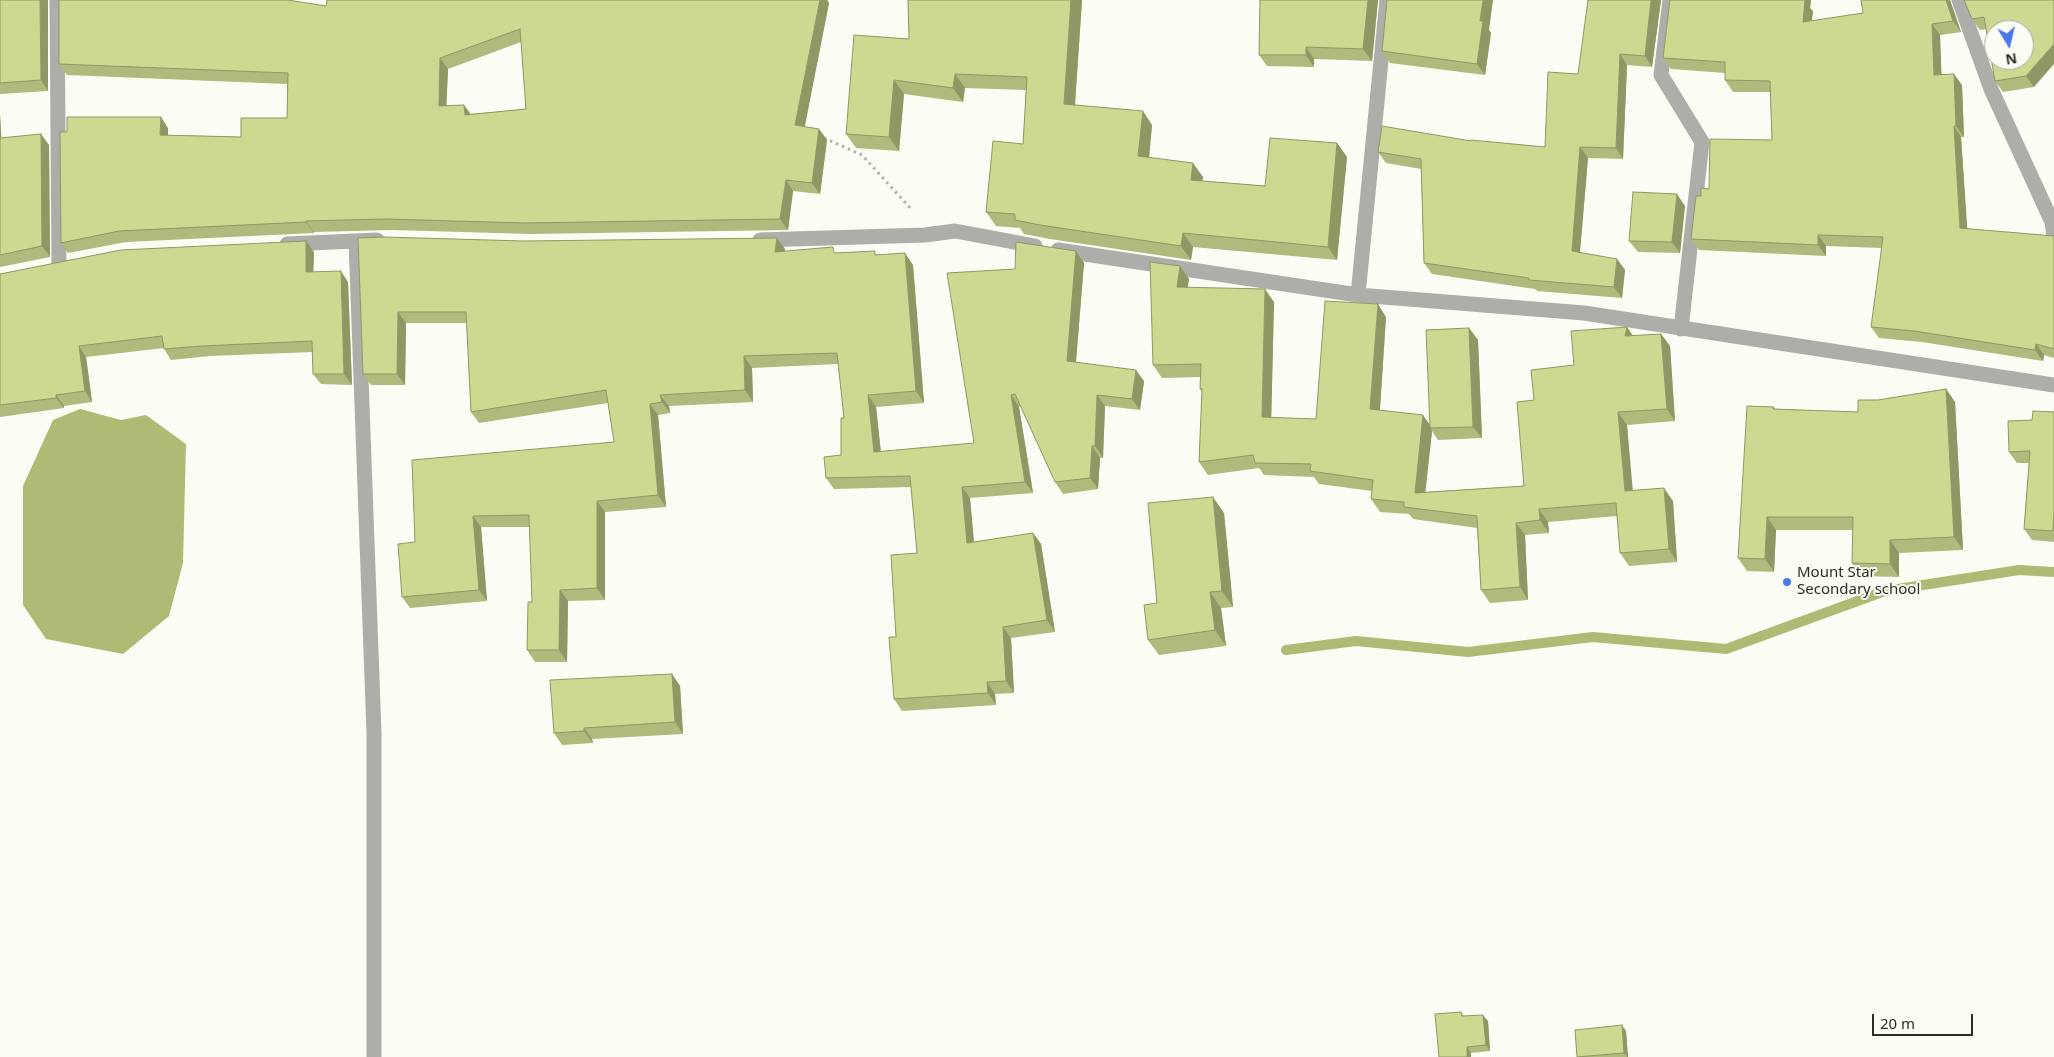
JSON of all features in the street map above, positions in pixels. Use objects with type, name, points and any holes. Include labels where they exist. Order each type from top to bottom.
[{"type":"street","points":[[42,268],[64,264],[57,0]]},
{"type":"street","points":[[1358,294],[1387,0]]},
{"type":"street","points":[[1670,0],[1661,75],[1702,142],[1680,329]]},
{"type":"street","points":[[1959,0],[1990,89],[2052,222],[2054,238]]},
{"type":"street","points":[[745,241],[925,235],[955,230],[1048,248],[1358,294],[1584,313],[2054,385]]},
{"type":"street","points":[[276,244],[392,240]]},
{"type":"street","points":[[356,241],[374,733],[374,1057]]},
{"type":"path","points":[[818,136],[862,155],[918,217],[925,235]]},
{"type":"shaded area","points":[[80,409],[121,420],[146,415],[186,444],[183,563],[169,616],[123,654],[46,639],[23,605],[23,486],[53,420]]},
{"type":"building","points":[[0,0],[40,0],[41,80],[0,83]]},
{"type":"building","points":[[59,0],[288,0],[326,6],[327,0],[820,0],[795,125],[819,129],[812,183],[786,180],[780,219],[524,223],[385,219],[306,221],[119,231],[61,243],[60,132],[67,132],[67,117],[161,117],[160,135],[241,137],[241,118],[287,118],[288,73],[59,64]],"holes":[[[520,29],[526,109],[465,115],[464,105],[439,106],[440,58]]]},
{"type":"building","points":[[908,0],[1071,0],[1064,104],[1143,111],[1138,156],[1193,163],[1191,180],[1265,186],[1270,138],[1337,143],[1328,247],[1183,233],[1181,246],[1040,225],[1015,220],[1015,214],[986,212],[993,141],[1023,144],[1027,77],[955,74],[953,88],[894,80],[889,137],[846,134],[854,35],[909,39]]},
{"type":"building","points":[[1260,0],[1368,0],[1363,49],[1306,47],[1306,55],[1259,55]]},
{"type":"building","points":[[1387,0],[1483,0],[1480,21],[1483,21],[1477,64],[1382,51]]},
{"type":"building","points":[[1588,0],[1651,0],[1645,56],[1620,54],[1616,148],[1580,147],[1572,251],[1617,259],[1614,287],[1529,280],[1529,278],[1424,263],[1421,159],[1378,152],[1382,126],[1471,141],[1545,147],[1548,72],[1578,74]]},
{"type":"building","points":[[1670,0],[1805,0],[1803,22],[1863,13],[1861,0],[1946,0],[1953,21],[1932,24],[1934,75],[1954,74],[1956,126],[1954,126],[1960,228],[2054,236],[2054,349],[2036,344],[2035,350],[1914,331],[1871,327],[1883,237],[1818,235],[1818,245],[1691,239],[1696,196],[1701,196],[1701,188],[1709,189],[1710,139],[1772,140],[1770,81],[1725,80],[1725,62],[1663,58]]},
{"type":"building","points":[[1964,0],[2054,0],[2054,44],[2034,67],[2034,20],[1985,20],[1984,17],[1972,19]]},
{"type":"building","points":[[1993,70],[2031,70],[2026,76],[1995,81]]},
{"type":"building","points":[[41,134],[42,246],[0,255],[0,138]]},
{"type":"building","points":[[1633,192],[1677,194],[1672,242],[1629,241]]},
{"type":"building","points":[[358,238],[523,241],[777,238],[775,252],[833,247],[834,253],[875,251],[875,255],[905,253],[916,391],[868,395],[874,452],[974,443],[947,273],[1015,269],[1016,242],[1076,251],[1067,361],[1136,370],[1132,399],[1097,395],[1095,446],[1092,446],[1090,478],[1055,482],[1015,394],[1011,395],[1025,482],[962,487],[967,543],[1033,533],[1047,620],[1003,627],[1006,681],[987,682],[988,693],[894,699],[889,637],[896,637],[891,555],[917,553],[910,476],[826,478],[824,457],[841,455],[841,418],[844,418],[837,353],[744,356],[745,390],[660,395],[662,402],[650,404],[658,495],[597,501],[597,588],[560,590],[559,650],[527,650],[528,602],[532,602],[529,515],[473,516],[479,590],[402,597],[398,544],[415,542],[412,460],[614,442],[606,390],[471,412],[466,312],[398,312],[397,374],[363,374]]},
{"type":"building","points":[[306,241],[306,272],[341,271],[344,374],[313,374],[312,341],[164,349],[162,336],[79,346],[85,391],[56,395],[56,398],[0,405],[0,274],[121,250]]},
{"type":"building","points":[[1150,262],[1180,266],[1177,287],[1265,289],[1262,417],[1316,419],[1325,301],[1378,304],[1370,409],[1423,415],[1415,493],[1524,486],[1517,402],[1534,400],[1531,370],[1574,365],[1571,331],[1627,327],[1625,336],[1661,334],[1667,409],[1618,412],[1625,491],[1664,488],[1669,549],[1620,553],[1616,503],[1539,509],[1540,520],[1516,523],[1520,587],[1481,590],[1477,516],[1404,507],[1404,502],[1371,499],[1373,480],[1310,471],[1311,464],[1255,463],[1253,455],[1199,462],[1202,389],[1200,389],[1201,364],[1153,365]]},
{"type":"building","points":[[1469,328],[1473,427],[1430,428],[1426,330]]},
{"type":"building","points":[[1946,389],[1954,537],[1890,540],[1890,564],[1852,563],[1853,517],[1767,517],[1765,559],[1738,558],[1747,406],[1774,407],[1773,409],[1858,412],[1858,400],[1878,400]]},
{"type":"building","points":[[2033,411],[2054,412],[2053,531],[2024,529],[2030,451],[2009,452],[2008,421],[2032,420]]},
{"type":"building","points":[[1213,497],[1222,591],[1210,592],[1215,630],[1148,640],[1144,605],[1157,603],[1148,503]]},
{"type":"building","points":[[672,674],[675,722],[584,728],[584,731],[554,733],[550,680]]},
{"type":"building","points":[[1461,1012],[1462,1016],[1483,1015],[1486,1045],[1467,1047],[1467,1057],[1439,1057],[1435,1014]]},
{"type":"building","points":[[1622,1025],[1624,1053],[1577,1057],[1575,1030]]},
{"type":"waterway","points":[[1286,650],[1356,641],[1468,652],[1593,637],[1726,649],[1885,591],[2019,570],[2054,572]]},
{"type":"place","name":"Mount Star Secondary school","points":[[1787,582]]}]
